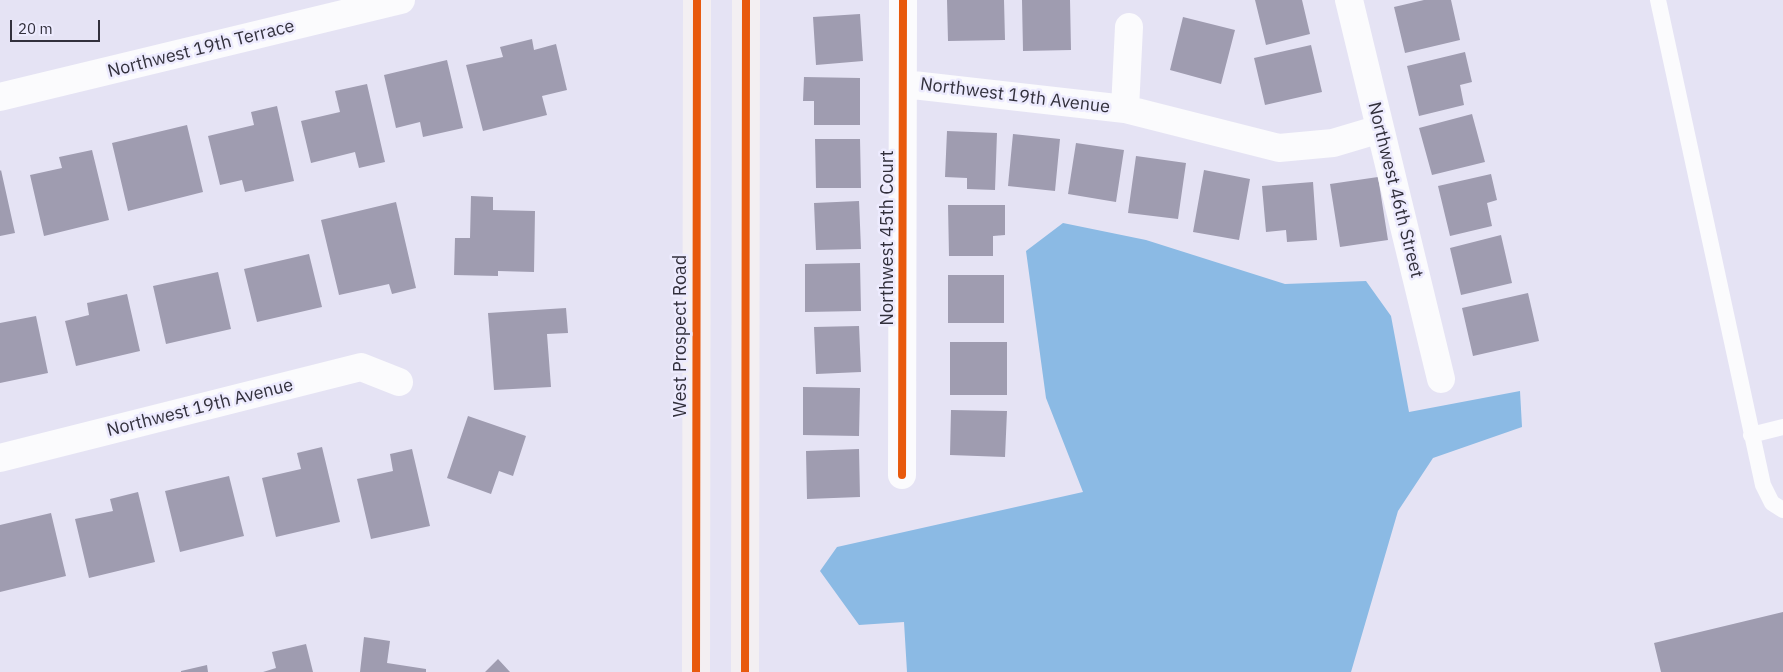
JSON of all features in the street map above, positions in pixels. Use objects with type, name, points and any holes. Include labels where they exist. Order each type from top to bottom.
[{"type":"main road","name":"West Prospect Road","points":[[696,672],[697,0]]},
{"type":"main road","points":[[745,672],[746,0]]},
{"type":"street","name":"Northwest 19th Terrace","points":[[0,97],[401,0]]},
{"type":"street","name":"Northwest 45th Court","points":[[902,475],[903,0]]},
{"type":"street","name":"Northwest 46th Street","points":[[1349,0],[1441,380]]},
{"type":"street","name":"Northwest 19th Avenue","points":[[1125,109],[1129,27]]},
{"type":"street","name":"Northwest 19th Avenue","points":[[904,84],[1125,109],[1279,148],[1333,143],[1380,128]]},
{"type":"street","name":"Northwest 19th Avenue","points":[[0,458],[361,367],[399,382]]},
{"type":"lane","points":[[1658,0],[1763,485],[1772,503],[1783,510]]},
{"type":"lane","points":[[1752,435],[1783,427]]},
{"type":"water","points":[[1063,223],[1146,240],[1285,284],[1366,281],[1391,316],[1409,412],[1520,391],[1522,427],[1433,458],[1398,511],[1351,672],[907,672],[904,622],[859,625],[820,571],[837,547],[1083,492],[1046,398],[1026,251]]},
{"type":"building","points":[[947,0],[1004,0],[1005,40],[948,41]]},
{"type":"building","points":[[1022,0],[1070,0],[1071,50],[1023,51]]},
{"type":"building","points":[[1255,0],[1302,0],[1310,34],[1266,45]]},
{"type":"building","points":[[1424,0],[1451,0],[1460,40],[1405,53],[1394,7]]},
{"type":"building","points":[[860,14],[863,61],[816,65],[813,17]]},
{"type":"building","points":[[1183,17],[1235,30],[1221,84],[1170,70]]},
{"type":"building","points":[[532,39],[534,50],[556,44],[567,90],[542,96],[547,115],[483,131],[466,65],[503,57],[500,47]]},
{"type":"building","points":[[1311,45],[1322,92],[1265,105],[1254,58]]},
{"type":"building","points":[[1465,52],[1472,82],[1460,85],[1464,105],[1419,116],[1407,66]]},
{"type":"building","points":[[447,60],[463,128],[423,137],[420,122],[396,128],[384,75]]},
{"type":"building","points":[[804,77],[860,78],[860,125],[814,125],[814,101],[803,101]]},
{"type":"building","points":[[367,84],[385,162],[359,168],[355,152],[311,163],[301,121],[340,112],[335,91]]},
{"type":"building","points":[[277,106],[294,181],[245,192],[242,180],[220,185],[208,136],[254,125],[251,112]]},
{"type":"building","points":[[1472,114],[1485,162],[1432,175],[1419,128]]},
{"type":"building","points":[[187,125],[203,192],[128,211],[112,143]]},
{"type":"building","points":[[947,131],[997,133],[995,190],[967,189],[967,178],[945,177]]},
{"type":"building","points":[[1013,134],[1060,139],[1055,191],[1008,186]]},
{"type":"building","points":[[815,139],[860,139],[861,188],[816,188]]},
{"type":"building","points":[[1076,143],[1124,150],[1116,202],[1068,194]]},
{"type":"building","points":[[92,150],[109,220],[44,236],[30,175],[62,168],[59,157]]},
{"type":"building","points":[[1136,156],[1186,163],[1178,219],[1128,213]]},
{"type":"building","points":[[1204,170],[1250,179],[1239,240],[1193,232]]},
{"type":"building","points":[[0,171],[15,233],[0,236]]},
{"type":"building","points":[[1491,174],[1497,200],[1487,203],[1492,226],[1450,236],[1438,186]]},
{"type":"building","points":[[1378,177],[1388,240],[1340,247],[1330,184]]},
{"type":"building","points":[[1313,182],[1317,240],[1287,242],[1286,230],[1266,232],[1262,186]]},
{"type":"building","points":[[471,196],[493,197],[493,210],[535,211],[534,272],[498,271],[498,276],[454,275],[455,238],[470,238]]},
{"type":"building","points":[[859,201],[861,249],[816,250],[814,203]]},
{"type":"building","points":[[396,202],[416,288],[392,294],[389,284],[339,295],[321,220]]},
{"type":"building","points":[[948,205],[1005,205],[1005,235],[993,236],[993,256],[949,256]]},
{"type":"building","points":[[1501,235],[1512,283],[1461,295],[1450,248]]},
{"type":"building","points":[[309,254],[322,307],[257,322],[244,269]]},
{"type":"building","points":[[860,263],[861,311],[805,312],[805,264]]},
{"type":"building","points":[[218,272],[231,329],[166,344],[153,286]]},
{"type":"building","points":[[948,275],[1004,275],[1004,323],[948,323]]},
{"type":"building","points":[[1528,293],[1539,341],[1473,356],[1462,308]]},
{"type":"building","points":[[127,294],[140,351],[76,366],[65,321],[89,315],[87,303]]},
{"type":"building","points":[[566,308],[568,333],[547,334],[551,387],[494,390],[488,313]]},
{"type":"building","points":[[36,316],[48,373],[0,383],[0,323]]},
{"type":"building","points":[[859,326],[861,372],[816,374],[814,327]]},
{"type":"building","points":[[950,342],[1007,342],[1007,395],[950,395]]},
{"type":"building","points":[[803,387],[860,388],[859,436],[803,435]]},
{"type":"building","points":[[951,410],[1007,411],[1005,457],[950,455]]},
{"type":"building","points":[[468,416],[526,436],[513,476],[499,471],[491,494],[447,478]]},
{"type":"building","points":[[322,447],[340,522],[276,537],[262,478],[301,469],[297,453]]},
{"type":"building","points":[[412,449],[430,526],[371,539],[357,479],[393,471],[390,454]]},
{"type":"building","points":[[859,449],[860,497],[807,499],[806,451]]},
{"type":"building","points":[[229,476],[244,536],[180,552],[165,491]]},
{"type":"building","points":[[138,492],[155,562],[89,578],[75,519],[113,511],[110,499]]},
{"type":"building","points":[[51,513],[66,576],[0,592],[0,525]]},
{"type":"building","points":[[1783,612],[1783,672],[1661,672],[1654,643]]},
{"type":"building","points":[[364,637],[390,641],[387,663],[426,669],[426,672],[360,672]]},
{"type":"building","points":[[306,644],[313,672],[263,672],[276,668],[272,652]]},
{"type":"building","points":[[498,659],[510,672],[485,672]]},
{"type":"building","points":[[207,665],[208,672],[181,672],[181,671]]},
{"type":"cycle path","points":[[696,672],[697,0]]},
{"type":"cycle path","points":[[745,672],[746,0]]},
{"type":"cycle path","points":[[902,475],[903,0]]}]
